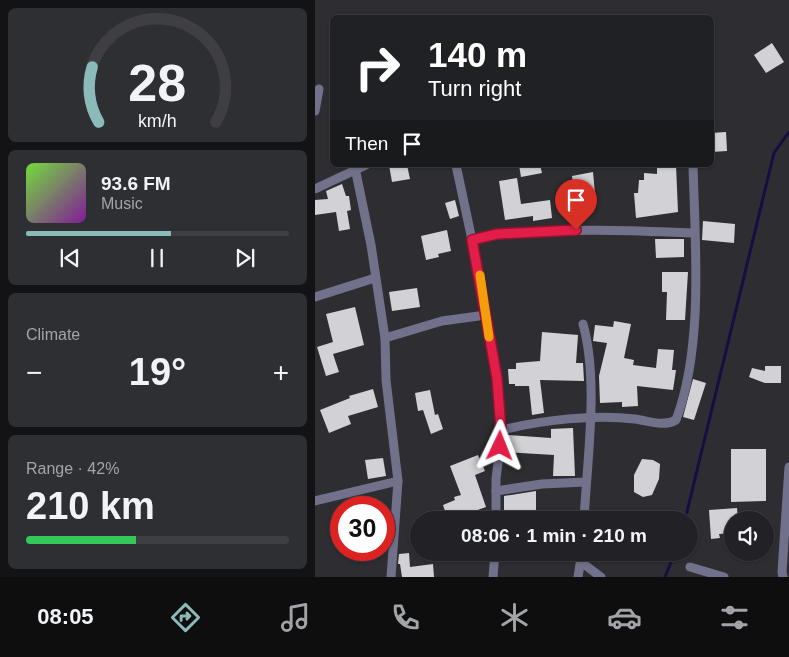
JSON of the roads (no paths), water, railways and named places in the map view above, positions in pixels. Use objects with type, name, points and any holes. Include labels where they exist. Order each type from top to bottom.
[{"type":"street","points":[[315,111],[319,90]]},
{"type":"street","points":[[315,189],[359,167]]},
{"type":"street","points":[[456,167],[472,240],[497,378],[501,430],[496,511]]},
{"type":"street","points":[[501,430],[545,421],[633,419],[669,424],[676,420],[689,371],[695,304],[693,167]]},
{"type":"street","points":[[355,168],[371,245],[385,338],[386,380],[398,481],[391,577]]},
{"type":"street","points":[[472,240],[484,236],[589,229],[694,233]]},
{"type":"street","points":[[315,297],[375,278]]},
{"type":"street","points":[[385,338],[442,321],[486,315]]},
{"type":"street","points":[[583,324],[590,348],[590,419],[584,511]]},
{"type":"street","points":[[783,577],[789,467]]},
{"type":"street","points":[[315,502],[398,481]]},
{"type":"street","points":[[496,490],[543,484],[586,482]]},
{"type":"street","points":[[493,577],[494,561]]},
{"type":"street","points":[[578,577],[581,561]]},
{"type":"street","points":[[586,561],[601,577]]},
{"type":"street","points":[[691,567],[724,577]]},
{"type":"waterway","points":[[687,511],[774,153],[789,132]]},
{"type":"waterway","points":[[665,577],[671,561]]}]
